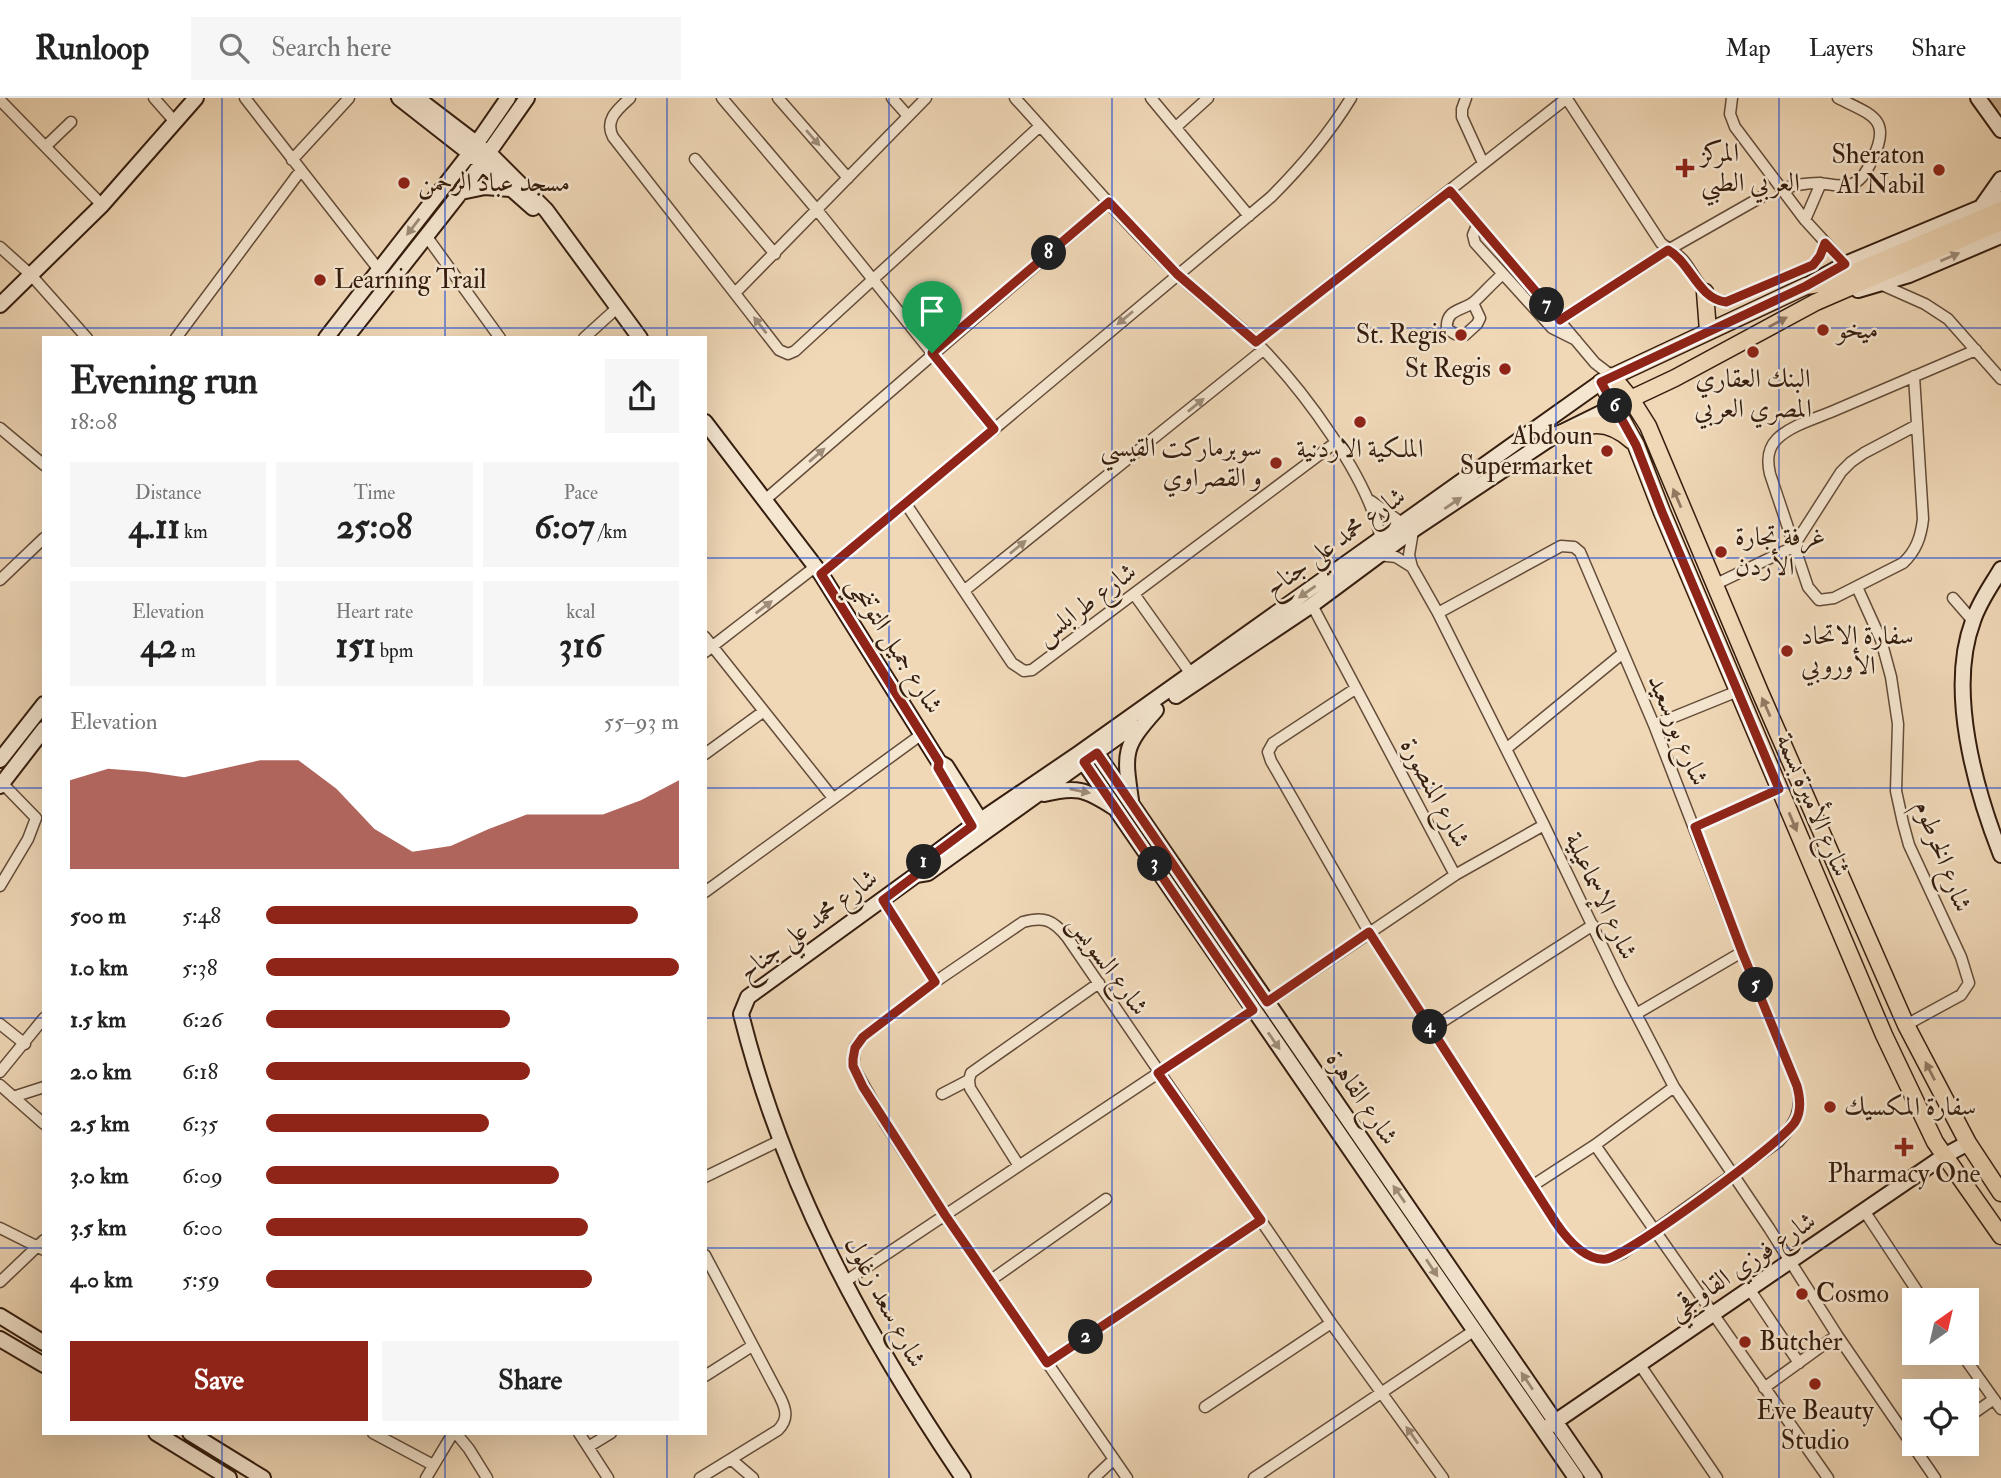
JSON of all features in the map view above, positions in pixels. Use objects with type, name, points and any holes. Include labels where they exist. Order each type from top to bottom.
[{"type":"main road","points":[[0,305],[102,205],[196,98]]},
{"type":"main road","points":[[399,98],[473,148],[546,210],[638,336]]},
{"type":"main road","points":[[417,98],[473,148]]},
{"type":"main road","points":[[328,336],[473,148],[508,98]]},
{"type":"main road","points":[[354,334],[486,158],[527,98]]},
{"type":"main road","points":[[1978,98],[2000,129]]},
{"type":"main road","points":[[486,158],[510,189],[552,220]]},
{"type":"main road","points":[[1982,207],[2001,179]]},
{"type":"main road","points":[[461,192],[485,187],[510,189]]},
{"type":"main road","name":"شارع محمد علي جناح","points":[[779,1141],[743,1021],[743,1007],[754,993],[916,875],[928,873],[979,828],[1312,605],[1378,555],[1407,526],[1607,379],[1806,286],[1845,264],[2001,199]]},
{"type":"main road","name":"شارع محمد علي جناح","points":[[1806,286],[1831,282],[2001,210]]},
{"type":"main road","name":"شارع محمد علي جناح","points":[[979,828],[1036,796],[1191,674],[1381,540],[1554,436],[1675,378],[1816,302],[2001,222]]},
{"type":"main road","name":"شارع محمد علي جناح","points":[[1816,302],[1909,275],[2001,236]]},
{"type":"main road","points":[[1705,292],[1708,331]]},
{"type":"main road","points":[[1649,431],[1649,405],[1661,389],[1675,378]]},
{"type":"main road","name":"شارع الأميرة بسمة","points":[[1607,379],[1631,399],[1649,431],[1906,1025],[1968,1143],[2001,1193]]},
{"type":"main road","name":"شارع الأميرة بسمة","points":[[1607,379],[1615,405],[1636,445],[1884,1035],[1944,1156],[2001,1236]]},
{"type":"main road","points":[[1554,436],[1596,424],[1615,428],[1636,445]]},
{"type":"main road","name":"شارع جميل التوتنجي","points":[[707,425],[818,571],[922,734],[939,762],[938,768],[979,828]]},
{"type":"main road","points":[[2001,569],[1973,621],[1966,646],[1963,677],[1967,741],[1981,798],[2001,855]]},
{"type":"main road","points":[[2,753],[42,706]]},
{"type":"main road","points":[[1132,802],[1126,767],[1127,750],[1137,731],[1156,710]]},
{"type":"main road","points":[[1,784],[42,732]]},
{"type":"main road","name":"شارع القاهرة","points":[[1088,753],[1132,802],[1267,1002],[1549,1426],[1576,1478]]},
{"type":"main road","name":"شارع القاهرة","points":[[1088,753],[1119,811],[1475,1330],[1549,1426],[1594,1478]]},
{"type":"main road","points":[[1036,796],[1063,789],[1076,789],[1089,792],[1119,811]]},
{"type":"main road","name":"شارع سعد زغلول","points":[[779,1141],[843,1283],[891,1369],[963,1478]]},
{"type":"main road","name":"شارع فوزي القاوقجي","points":[[1549,1426],[1944,1156],[1968,1143]]},
{"type":"main road","points":[[0,1316],[42,1342]]},
{"type":"main road","points":[[0,1339],[42,1364]]},
{"type":"main road","points":[[159,1435],[229,1478]]},
{"type":"main road","points":[[193,1435],[263,1478]]},
{"type":"street","points":[[154,98],[176,123]]},
{"type":"street","points":[[245,98],[379,270]]},
{"type":"street","points":[[292,160],[349,98]]},
{"type":"street","points":[[630,98],[611,119],[610,131],[613,137],[779,350],[788,354],[795,351],[1040,126]]},
{"type":"street","points":[[722,98],[817,210],[994,429]]},
{"type":"street","points":[[778,98],[848,178]]},
{"type":"street","points":[[892,98],[908,116]]},
{"type":"street","points":[[735,293],[926,98]]},
{"type":"street","points":[[1015,98],[1177,274],[1260,346],[1284,374],[1335,443],[1368,499],[1381,540]]},
{"type":"street","points":[[1151,98],[1249,216]]},
{"type":"street","points":[[1176,127],[1208,98]]},
{"type":"street","points":[[833,798],[764,711],[709,649],[906,504],[1249,216],[1294,174],[1351,98]]},
{"type":"street","points":[[1466,98],[1462,117],[1483,163]]},
{"type":"street","points":[[965,590],[1483,163],[1567,98],[1643,218],[1668,250],[1683,261],[1705,292],[1719,301],[1731,300],[1813,265],[1825,243]]},
{"type":"street","points":[[1732,98],[1730,114],[1735,127],[1805,220],[1845,264]]},
{"type":"street","points":[[1781,189],[1821,183],[1843,186],[1854,184],[1863,176],[1878,149],[1882,135],[1880,125],[1866,113],[1838,98]]},
{"type":"street","points":[[0,100],[102,205]]},
{"type":"street","points":[[46,146],[71,122]]},
{"type":"street","points":[[695,159],[775,254]]},
{"type":"street","points":[[177,336],[301,170]]},
{"type":"street","points":[[1805,220],[1821,183]]},
{"type":"street","points":[[1450,191],[1607,379]]},
{"type":"street","points":[[1560,320],[1668,250],[1763,196]]},
{"type":"street","points":[[766,499],[1109,202]]},
{"type":"street","points":[[1477,225],[1473,239],[1503,274],[1552,328],[1577,340]]},
{"type":"street","points":[[427,237],[499,336]]},
{"type":"street","points":[[0,247],[31,275],[85,336]]},
{"type":"street","points":[[1473,303],[1503,274]]},
{"type":"street","points":[[1909,275],[1917,295],[1959,326],[2001,372]]},
{"type":"street","points":[[1879,284],[1925,304],[1959,326],[1976,351],[2001,379]]},
{"type":"street","points":[[586,336],[617,308]]},
{"type":"street","points":[[1914,376],[1923,519],[1919,541],[1903,563],[1834,598],[1819,600],[1808,587],[1793,547],[1768,464],[1768,456],[1775,441],[1788,431],[1914,376],[1976,351]]},
{"type":"street","points":[[1716,584],[1793,547],[1841,472],[1851,462],[1916,425]]},
{"type":"street","points":[[0,428],[42,463]]},
{"type":"street","points":[[1636,445],[1649,431]]},
{"type":"street","name":"شارع طرابلس","points":[[906,504],[1012,663],[1024,671],[1032,670],[1335,443]]},
{"type":"street","points":[[1368,499],[1407,526],[1412,567]]},
{"type":"street","points":[[0,580],[42,540]]},
{"type":"street","name":"شارع بورسعيد","points":[[1355,689],[1273,743],[1268,751],[1369,932],[1567,1238],[1593,1257],[1606,1259],[1623,1253],[1732,1175],[1789,1130],[1797,1118],[1800,1103],[1797,1086],[1654,725],[1585,560],[1574,547],[1568,545],[1550,551],[1438,612]]},
{"type":"street","points":[[1378,555],[1396,557],[1412,567]]},
{"type":"street","name":"شارع الإسماعيلية","points":[[1412,567],[1438,612],[1674,1087],[1837,1335],[1902,1429]]},
{"type":"street","name":"شارع الخرطوم","points":[[1857,587],[1881,640],[1891,677],[1898,724],[1896,791],[1909,845],[1961,957],[1969,983],[1961,995],[1906,1025]]},
{"type":"street","points":[[1134,594],[1191,674]]},
{"type":"street","points":[[1952,597],[1973,621]]},
{"type":"street","name":"شارع المنصورة","points":[[1267,1002],[1455,875],[1312,605]]},
{"type":"street","points":[[1506,749],[1623,653]]},
{"type":"street","points":[[1654,725],[1738,691]]},
{"type":"street","points":[[707,753],[764,711]]},
{"type":"street","points":[[707,891],[922,734]]},
{"type":"street","points":[[0,887],[28,839],[36,818],[1,784]]},
{"type":"street","points":[[1695,827],[1779,789]]},
{"type":"street","points":[[1455,875],[1544,825]]},
{"type":"street","points":[[883,900],[935,982]]},
{"type":"street","name":"شارع السويس","points":[[1127,1478],[945,1215],[869,1096],[857,1075],[853,1059],[855,1048],[863,1037],[935,982],[1023,922],[1038,918],[1057,925],[1099,983],[1331,1323],[1443,1478]]},
{"type":"street","points":[[1431,1029],[1593,925]]},
{"type":"street","points":[[1636,1014],[1742,952]]},
{"type":"street","points":[[1019,1166],[970,1088],[971,1073],[1099,983]]},
{"type":"street","points":[[843,1283],[1253,1010]]},
{"type":"street","points":[[0,1072],[42,1021]]},
{"type":"street","points":[[0,1024],[25,1044]]},
{"type":"street","points":[[942,1094],[969,1080]]},
{"type":"street","points":[[0,1085],[42,1122]]},
{"type":"street","points":[[1532,1186],[1595,1145],[1674,1087]]},
{"type":"street","points":[[13,1097],[42,1088]]},
{"type":"street","points":[[707,1174],[779,1141]]},
{"type":"street","points":[[1595,1145],[1828,1478]]},
{"type":"street","points":[[991,1280],[1106,1199]]},
{"type":"street","points":[[1865,1212],[1915,1288]]},
{"type":"street","points":[[1047,1363],[1261,1220]]},
{"type":"street","points":[[0,1228],[42,1246],[0,1282]]},
{"type":"street","points":[[699,1478],[778,1430],[786,1418],[783,1404],[707,1259]]},
{"type":"street","points":[[1750,1290],[1799,1363]]},
{"type":"street","points":[[1205,1407],[1331,1323]]},
{"type":"street","points":[[1254,1478],[1475,1330]]},
{"type":"street","points":[[1765,1388],[1837,1335]]},
{"type":"street","points":[[707,1375],[752,1346]]},
{"type":"street","points":[[1640,1365],[1717,1478]]},
{"type":"street","points":[[1970,1365],[2001,1409]]},
{"type":"street","points":[[1979,1410],[1994,1399]]},
{"type":"street","points":[[377,1435],[433,1465]]},
{"type":"street","points":[[426,1478],[454,1435]]},
{"type":"street","points":[[457,1435],[488,1478]]},
{"type":"street","points":[[580,1435],[608,1478]]},
{"type":"street","points":[[588,1447],[608,1435]]},
{"type":"street","name":"شارع الإسماعيلية","points":[[1921,1456],[1935,1478]]},
{"type":"street","points":[[1094,1478],[1114,1459]]},
{"type":"street","points":[[732,1460],[753,1478]]},
{"type":"tunnel","points":[[1991,98],[2001,110]]},
{"type":"place","name":"المركز العربي الطبي","points":[[1685,168]]},
{"type":"place","name":"Sheraton Al Nabil","points":[[1939,170]]},
{"type":"place","name":"مسجد عباد الرحمن","points":[[404,183]]},
{"type":"place","name":"Learning Trail","points":[[320,280]]},
{"type":"place","name":"ميخو","points":[[1823,330]]},
{"type":"place","name":"St. Regis","points":[[1461,335]]},
{"type":"place","name":"البنك العقاري المصري العربي","points":[[1753,352]]},
{"type":"place","name":"St Regis","points":[[1505,369]]},
{"type":"place","name":"الملكية الاردنية","points":[[1360,422]]},
{"type":"place","name":"Abdoun Supermarket","points":[[1607,451]]},
{"type":"place","name":"سوبرماركت القيسي و القصراوي","points":[[1276,463]]},
{"type":"place","name":"غرفة تجارة الأردن","points":[[1721,552]]},
{"type":"place","name":"سفارة الاتحاد الأوروبي","points":[[1787,651]]},
{"type":"place","name":"سفارة المكسيك","points":[[1830,1107]]},
{"type":"place","name":"Pharmacy One","points":[[1904,1147]]},
{"type":"place","name":"Cosmo","points":[[1802,1294]]},
{"type":"place","name":"Butcher","points":[[1745,1342]]},
{"type":"place","name":"Eve Beauty Studio","points":[[1815,1384]]},
{"type":"route","points":[[1450,191],[1560,320],[1668,250],[1683,261],[1705,292],[1714,299],[1726,302],[1813,265],[1825,243],[1845,264],[1806,286],[1601,382],[1636,445],[1779,789],[1695,827],[1797,1086],[1799,1111],[1789,1130],[1777,1142],[1623,1253],[1606,1259],[1593,1257],[1577,1248],[1556,1223],[1369,932],[1267,1002],[1097,753],[1084,762],[1253,1010],[1158,1073],[1261,1220],[1047,1363],[945,1215],[885,1123],[853,1066],[855,1048],[863,1037],[935,982],[883,900],[916,875],[921,864],[972,826],[938,768],[939,762],[821,574],[994,429],[932,353],[1109,202],[1177,274],[1256,342],[1450,191]]}]
